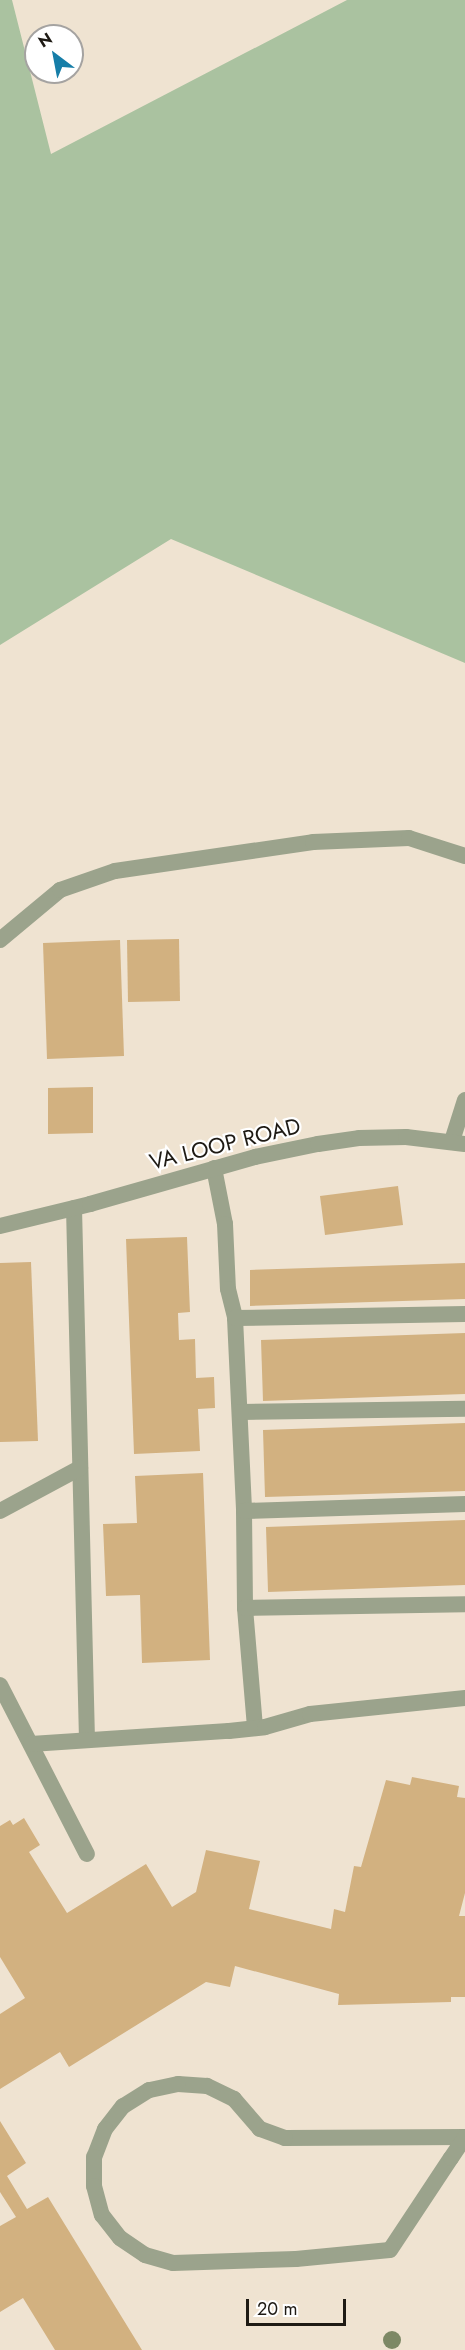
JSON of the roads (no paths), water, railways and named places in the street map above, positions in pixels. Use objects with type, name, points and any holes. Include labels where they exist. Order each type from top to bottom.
[{"type":"lane","points":[[0,940],[60,890],[115,871],[312,842],[409,838],[465,856]]},
{"type":"lane","points":[[459,1142],[465,1100]]},
{"type":"lane","name":"VA LOOP ROAD","points":[[0,1226],[74,1208],[214,1168],[318,1144],[359,1138],[406,1137],[459,1142]]},
{"type":"lane","points":[[214,1168],[225,1224],[228,1289],[235,1318],[241,1412],[245,1608],[255,1728]]},
{"type":"lane","points":[[74,1208],[87,1740]]},
{"type":"lane","points":[[235,1318],[465,1314]]},
{"type":"lane","points":[[241,1412],[465,1409]]},
{"type":"lane","points":[[0,1511],[80,1468]]},
{"type":"lane","points":[[244,1511],[465,1504]]},
{"type":"lane","points":[[245,1608],[465,1604]]},
{"type":"lane","points":[[0,1685],[87,1854]]},
{"type":"lane","points":[[31,1744],[255,1728],[310,1714],[465,1698]]},
{"type":"lane","points":[[178,2084],[207,2086],[234,2099],[260,2129],[285,2138],[465,2137],[390,2250],[296,2259],[173,2263],[145,2255],[120,2238],[102,2215],[94,2186],[94,2157],[105,2129],[123,2106],[149,2090],[178,2084]]}]
